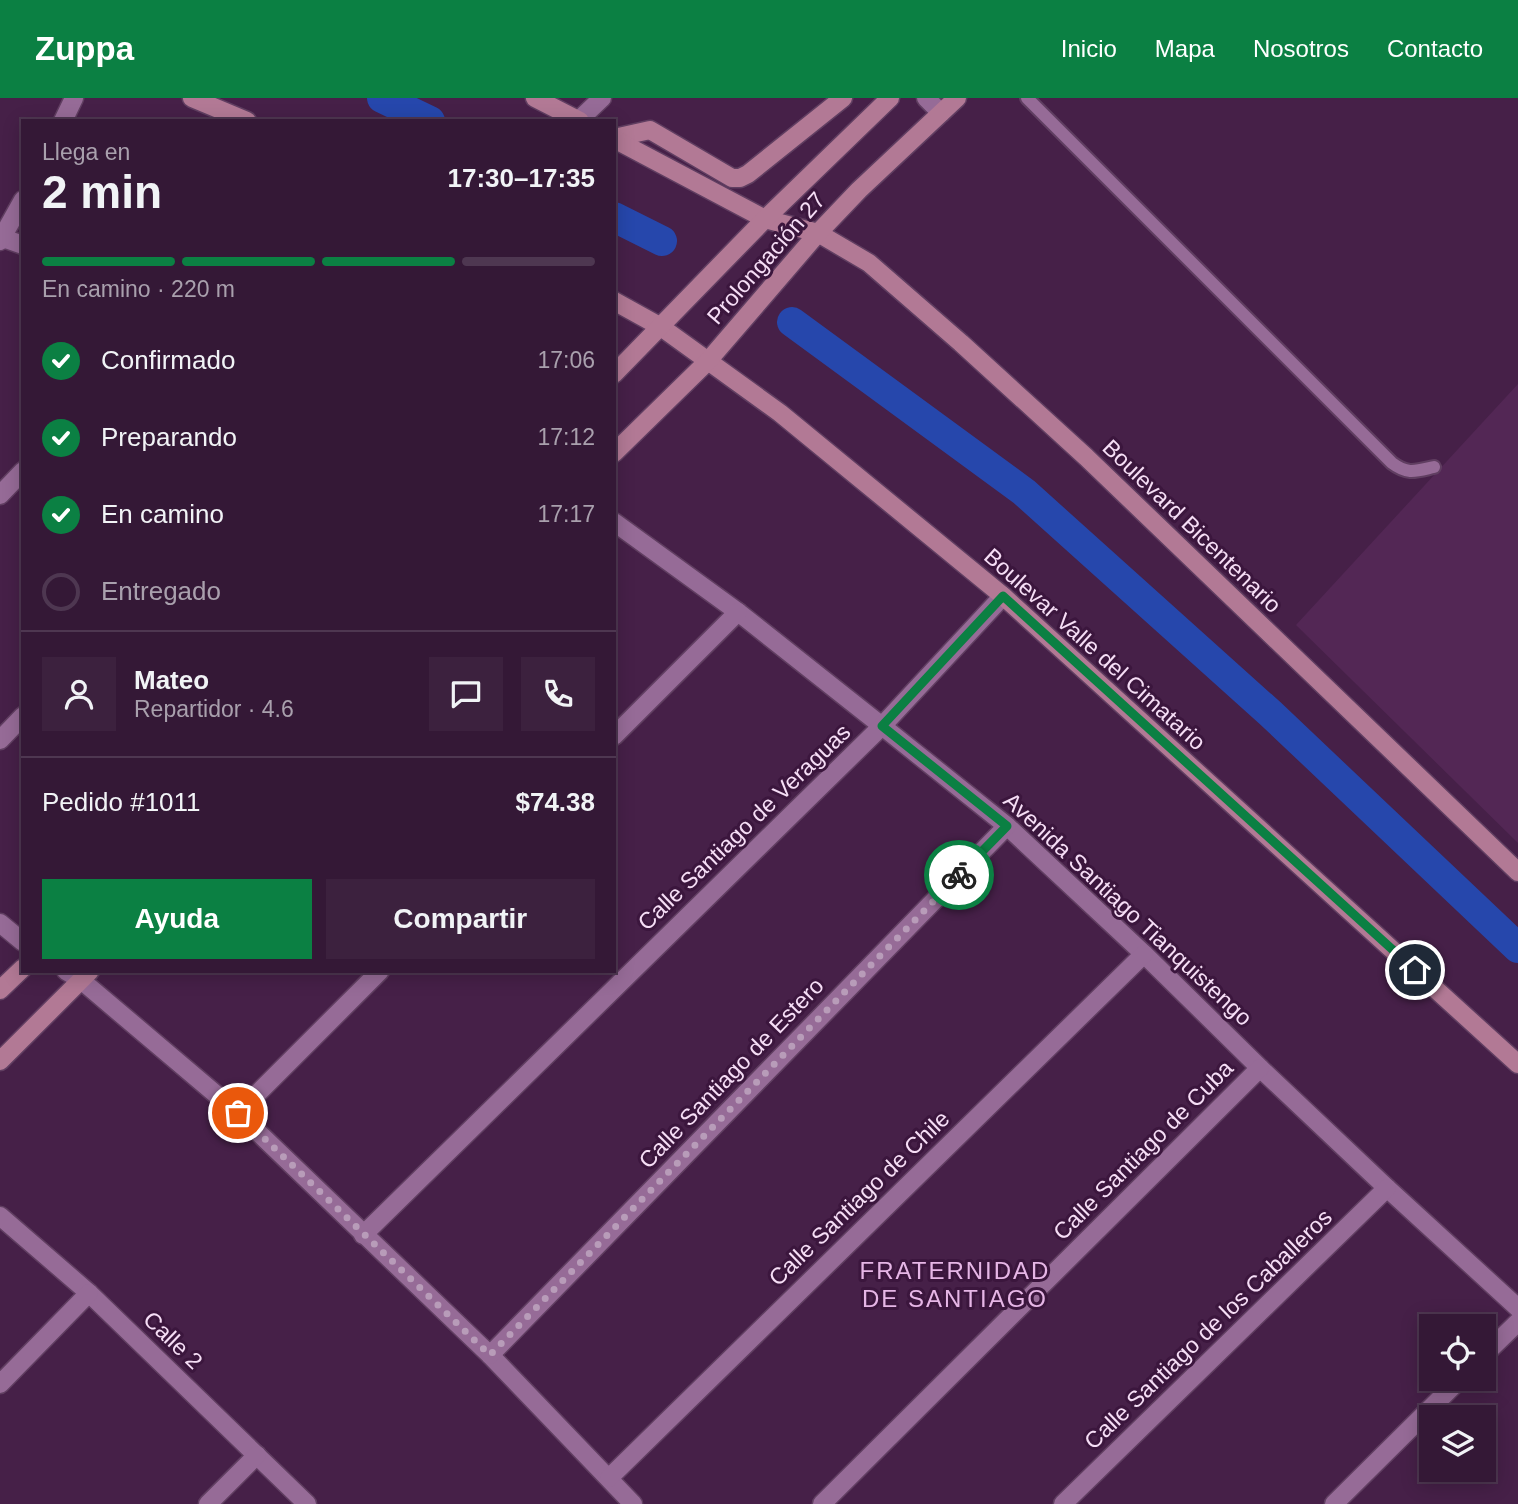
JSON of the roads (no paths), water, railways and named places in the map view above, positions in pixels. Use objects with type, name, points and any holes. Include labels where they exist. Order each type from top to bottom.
[{"type":"main road","points":[[192,98],[242,119]]},
{"type":"main road","points":[[535,98],[575,119]]},
{"type":"main road","points":[[616,138],[650,130],[732,178],[740,178],[843,98]]},
{"type":"main road","name":"Prolongación 27","points":[[616,372],[765,219],[890,98]]},
{"type":"main road","name":"Prolongación 27","points":[[616,451],[708,361],[818,233],[859,190],[957,98]]},
{"type":"main road","points":[[616,139],[765,219],[818,233]]},
{"type":"main road","name":"Boulevard Bicentenario","points":[[818,233],[869,263],[980,360],[1096,467],[1518,872]]},
{"type":"main road","name":"Boulevar Valle del Cimatario","points":[[616,302],[661,327],[780,414],[1003,596],[1518,1064]]},
{"type":"main road","points":[[0,990],[21,970]]},
{"type":"main road","points":[[0,1061],[79,974]]},
{"type":"street","points":[[64,119],[74,98]]},
{"type":"street","points":[[581,119],[601,98]]},
{"type":"street","points":[[926,98],[941,113]]},
{"type":"street","points":[[21,204],[1,239],[21,244]]},
{"type":"street","points":[[0,495],[21,473]]},
{"type":"street","name":"Avenida Santiago Tianquistengo","points":[[616,523],[738,612],[1007,826],[1387,1188],[1518,1308]]},
{"type":"street","name":"Calle Santiago de Veraguas","points":[[363,1235],[882,726],[1003,596]]},
{"type":"street","points":[[616,734],[738,612]]},
{"type":"street","points":[[0,740],[21,718]]},
{"type":"street","name":"Calle Santiago de Estero","points":[[490,1355],[1007,826]]},
{"type":"street","points":[[0,923],[21,940]]},
{"type":"street","name":"Calle Santiago de Chile","points":[[609,1478],[1144,954]]},
{"type":"street","points":[[238,1113],[378,973]]},
{"type":"street","points":[[79,974],[238,1113],[490,1355],[633,1504]]},
{"type":"street","name":"Calle Santiago de Cuba","points":[[822,1504],[1260,1068]]},
{"type":"street","name":"Calle Santiago de los Caballeros","points":[[1063,1504],[1387,1188]]},
{"type":"street","name":"Calle 2","points":[[0,1216],[89,1293],[307,1504]]},
{"type":"street","points":[[0,1384],[89,1293]]},
{"type":"street","points":[[1496,1343],[1518,1322]]},
{"type":"street","points":[[1334,1504],[1448,1391]]},
{"type":"street","points":[[208,1504],[257,1455]]},
{"type":"lane","points":[[1027,98],[1392,463],[1411,472],[1434,467]]},
{"type":"waterway","points":[[382,98],[426,119]]},
{"type":"waterway","points":[[616,218],[662,241]]},
{"type":"waterway","points":[[792,322],[1024,492],[1270,713],[1518,948]]},
{"type":"district","name":"FRATERNIDAD DE SANTIAGO","points":[[955,1284]]}]
